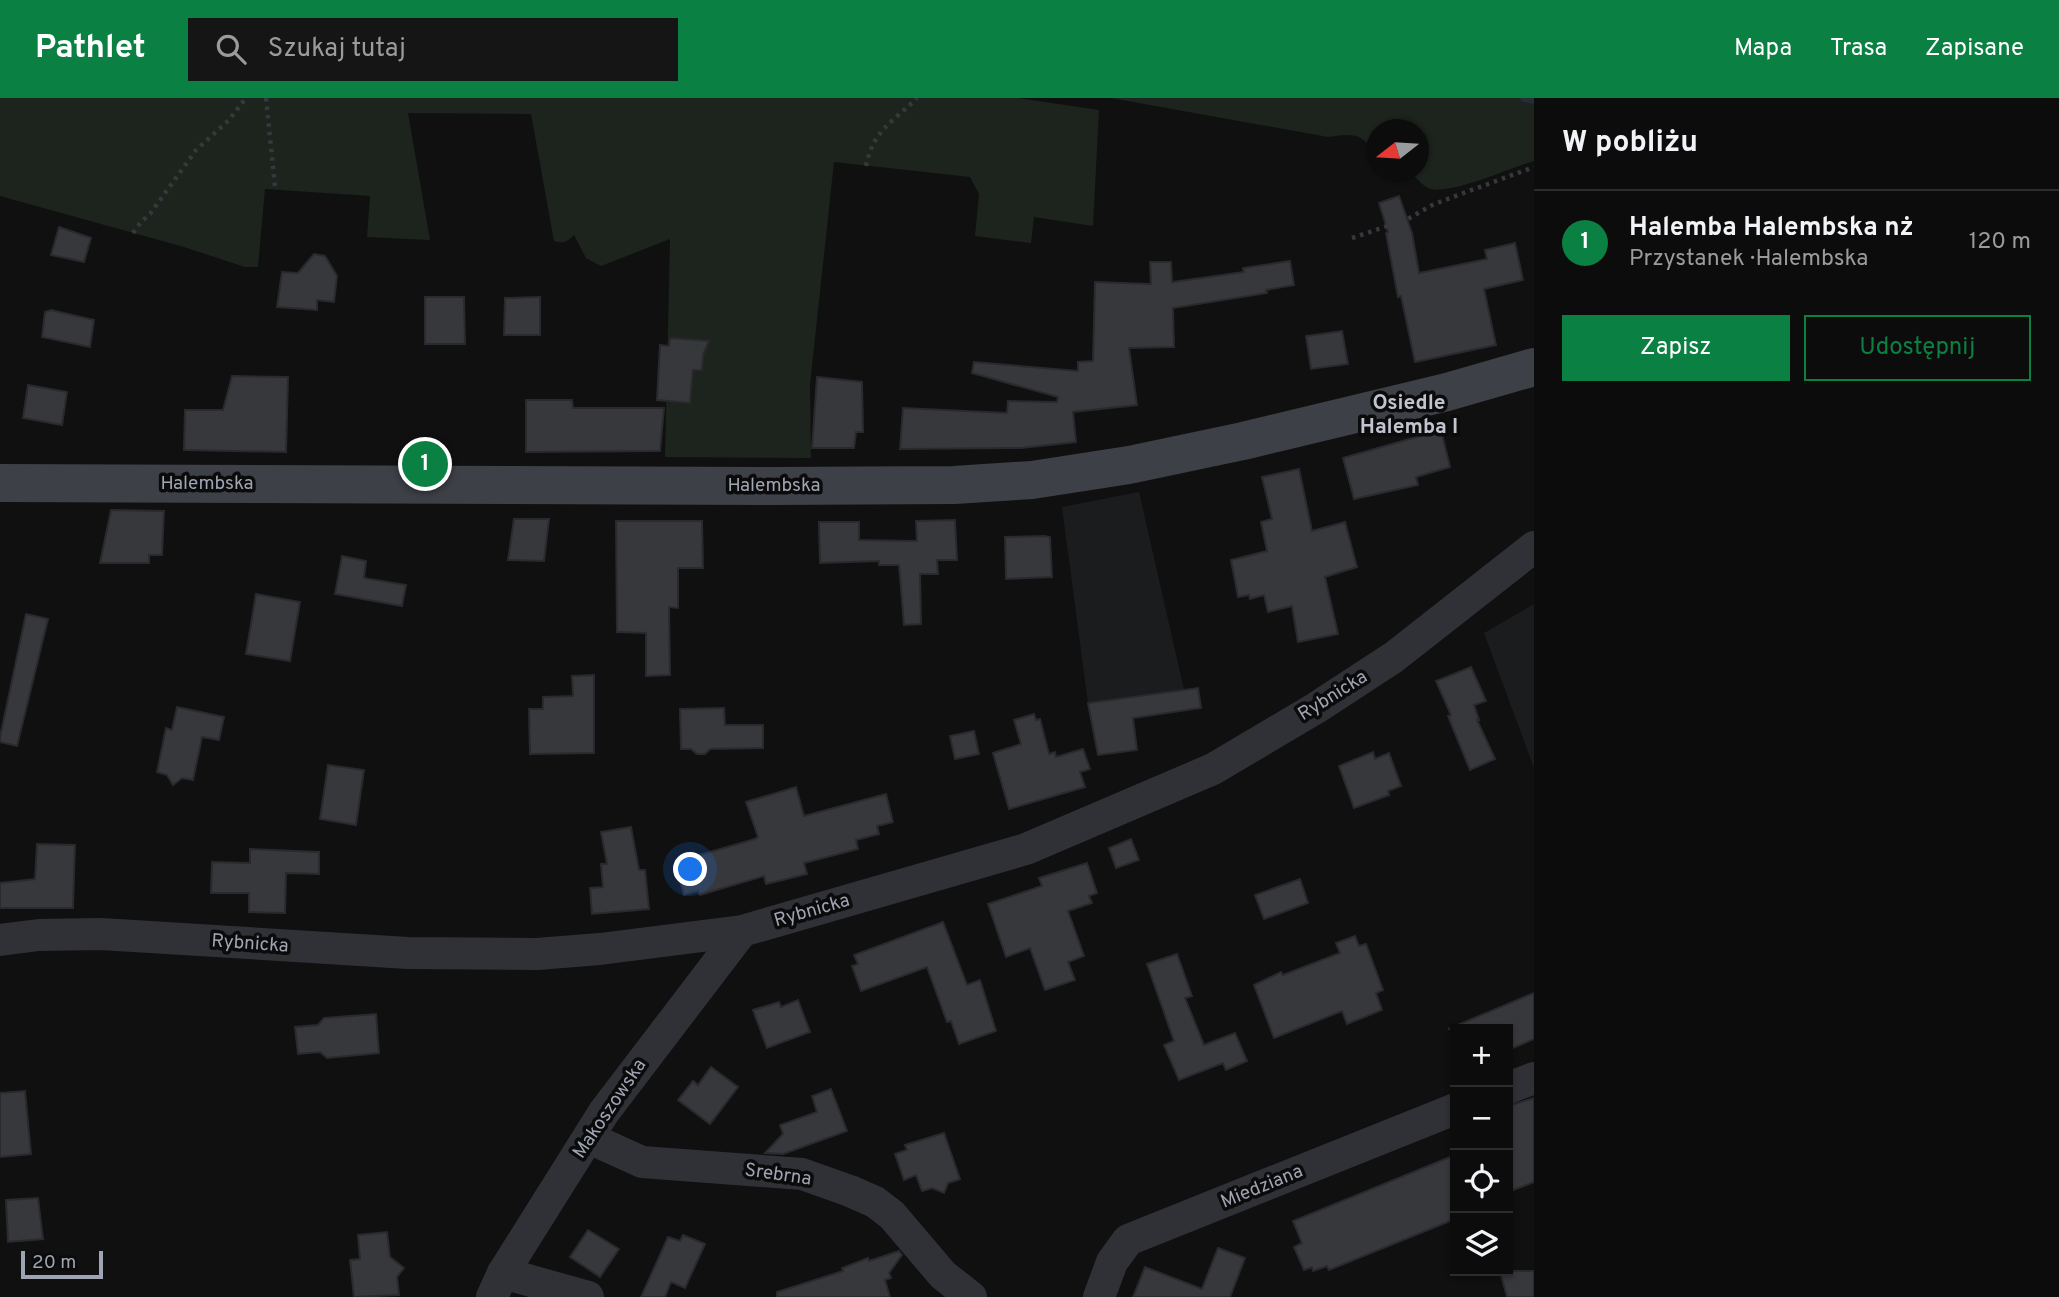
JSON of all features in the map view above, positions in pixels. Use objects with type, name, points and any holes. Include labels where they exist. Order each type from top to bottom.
[{"type":"street","name":"Halembska","points":[[0,483],[774,486],[954,485],[1032,480],[1243,441],[1447,392],[1534,367]]},
{"type":"street","name":"Rybnicka","points":[[0,940],[39,935],[101,934],[287,947],[496,955],[600,949],[742,931],[1026,849],[1213,769],[1317,708],[1394,657],[1534,547]]},
{"type":"street","name":"Makoszowska","points":[[498,1285],[604,1112],[742,931]]},
{"type":"street","points":[[1511,1087],[1534,1078]]},
{"type":"street","name":"Miedziana","points":[[1099,1297],[1112,1262],[1128,1240],[1450,1111]]},
{"type":"street","name":"Srebrna","points":[[589,1138],[642,1161],[802,1174],[850,1191],[875,1202],[892,1215],[918,1242],[943,1275],[971,1297]]},
{"type":"street","points":[[498,1285],[589,1297]]},
{"type":"path","points":[[133,233],[196,150],[229,120],[246,98]]},
{"type":"path","points":[[266,98],[275,187]]},
{"type":"path","points":[[866,166],[869,153],[880,132],[917,98]]},
{"type":"path","points":[[1352,238],[1408,219],[1434,204],[1534,167]]},
{"type":"shaded area","points":[[0,98],[1018,98],[1099,110],[1093,226],[1034,217],[1031,243],[975,236],[979,194],[970,177],[834,162],[810,385],[811,458],[665,457],[670,239],[601,266],[586,258],[574,235],[565,242],[554,241],[531,114],[408,113],[430,240],[367,237],[370,196],[265,189],[258,267],[245,267],[184,247],[0,196]]},
{"type":"shaded area","points":[[1111,98],[1534,98],[1534,161],[1453,188],[1431,189],[1420,182],[1429,182],[1429,119],[1366,119],[1366,142],[1355,136],[1328,137]]},
{"type":"shaded area","points":[[1139,492],[1184,690],[1088,703],[1062,507]]},
{"type":"shaded area","points":[[1534,604],[1534,768],[1484,633]]},
{"type":"building","points":[[1399,196],[1412,233],[1419,273],[1487,259],[1485,250],[1515,243],[1523,280],[1484,289],[1496,345],[1415,362],[1401,296],[1398,297],[1386,233],[1388,232],[1379,203]]},
{"type":"building","points":[[59,227],[91,238],[84,262],[51,255]]},
{"type":"building","points":[[314,254],[325,256],[337,276],[334,302],[317,300],[317,310],[277,307],[282,272],[298,273]]},
{"type":"building","points":[[1290,261],[1294,285],[1266,290],[1267,293],[1173,308],[1174,347],[1129,348],[1137,405],[1073,412],[1076,442],[1021,448],[900,449],[903,408],[1007,413],[1008,401],[1057,402],[1058,397],[972,373],[974,362],[1078,371],[1078,362],[1093,361],[1095,282],[1151,284],[1150,262],[1171,262],[1172,282],[1244,272],[1243,268]]},
{"type":"building","points":[[425,297],[464,297],[465,344],[425,344]]},
{"type":"building","points":[[540,297],[540,335],[504,335],[505,298]]},
{"type":"building","points":[[51,310],[94,320],[90,347],[42,337],[45,312]]},
{"type":"building","points":[[1342,331],[1348,364],[1311,369],[1306,336]]},
{"type":"building","points":[[670,338],[709,341],[703,355],[702,370],[693,370],[690,403],[657,400],[660,345],[669,346]]},
{"type":"building","points":[[232,376],[288,377],[286,452],[184,450],[185,410],[223,410]]},
{"type":"building","points":[[817,377],[862,382],[863,432],[856,432],[854,448],[812,448]]},
{"type":"building","points":[[28,385],[67,392],[62,425],[23,418]]},
{"type":"building","points":[[526,400],[572,400],[573,408],[664,408],[660,451],[526,452]]},
{"type":"building","points":[[1441,430],[1450,467],[1416,477],[1418,485],[1354,499],[1343,458]]},
{"type":"building","points":[[1299,469],[1312,531],[1345,522],[1357,567],[1325,577],[1338,634],[1298,642],[1292,606],[1268,612],[1264,595],[1250,599],[1249,595],[1238,597],[1231,560],[1267,551],[1261,522],[1272,519],[1262,477]]},
{"type":"building","points":[[111,510],[164,511],[162,555],[149,555],[149,563],[100,563]]},
{"type":"building","points":[[514,519],[549,519],[544,561],[508,560]]},
{"type":"building","points":[[955,520],[957,560],[937,560],[938,574],[920,574],[921,624],[904,625],[899,565],[879,565],[879,561],[820,563],[819,522],[859,522],[859,540],[917,541],[916,521]]},
{"type":"building","points":[[616,521],[702,521],[703,568],[678,568],[678,608],[669,607],[670,675],[646,676],[646,633],[617,632]]},
{"type":"building","points":[[1005,537],[1050,537],[1052,577],[1006,579]]},
{"type":"building","points":[[342,556],[366,561],[364,578],[406,585],[402,606],[335,594]]},
{"type":"building","points":[[256,594],[300,602],[290,661],[246,654]]},
{"type":"building","points":[[26,614],[48,619],[17,746],[0,742],[0,737]]},
{"type":"building","points":[[1471,667],[1486,701],[1474,705],[1477,720],[1495,759],[1470,770],[1436,681]]},
{"type":"building","points":[[594,675],[594,753],[530,754],[529,709],[543,709],[543,697],[573,696],[572,676]]},
{"type":"building","points":[[1198,688],[1201,708],[1133,718],[1137,750],[1098,755],[1088,703]]},
{"type":"building","points":[[177,707],[224,717],[219,740],[202,737],[193,780],[182,778],[173,785],[167,775],[157,772],[166,728],[172,730]]},
{"type":"building","points":[[724,708],[725,725],[763,725],[763,748],[710,749],[705,754],[681,749],[680,709]]},
{"type":"building","points":[[1034,714],[1036,720],[1040,719],[1049,754],[1055,752],[1056,757],[1083,749],[1090,769],[1080,772],[1085,787],[1009,809],[993,753],[1021,744],[1014,720]]},
{"type":"building","points":[[974,731],[979,754],[955,759],[950,736]]},
{"type":"building","points":[[1373,752],[1375,759],[1389,753],[1401,786],[1388,791],[1389,795],[1354,808],[1339,766]]},
{"type":"building","points":[[328,765],[364,770],[356,825],[320,819]]},
{"type":"building","points":[[796,787],[804,816],[886,794],[893,822],[877,826],[879,834],[856,840],[858,849],[804,863],[807,874],[766,884],[764,876],[700,895],[698,891],[684,895],[676,866],[690,862],[689,858],[755,839],[758,837],[746,802]]},
{"type":"building","points":[[631,827],[639,870],[645,870],[649,909],[592,914],[590,888],[603,887],[601,864],[607,864],[601,832]]},
{"type":"building","points":[[1131,839],[1139,860],[1116,868],[1109,848]]},
{"type":"building","points":[[37,844],[75,845],[73,908],[0,908],[0,883],[35,879]]},
{"type":"building","points":[[250,849],[319,852],[319,874],[286,873],[285,913],[249,912],[249,893],[211,893],[212,862],[250,863]]},
{"type":"building","points":[[1087,863],[1097,893],[1089,896],[1092,903],[1068,911],[1084,956],[1068,962],[1075,980],[1045,990],[1030,948],[1006,957],[988,904],[1042,886],[1039,878]]},
{"type":"building","points":[[1300,879],[1308,903],[1264,919],[1255,895]]},
{"type":"building","points":[[943,922],[967,985],[980,980],[996,1031],[959,1044],[951,1021],[947,1022],[927,967],[861,991],[852,966],[858,964],[854,955]]},
{"type":"building","points":[[1355,936],[1359,946],[1366,944],[1383,990],[1376,993],[1382,1010],[1347,1024],[1342,1011],[1274,1038],[1254,985],[1281,972],[1283,975],[1340,953],[1336,943]]},
{"type":"building","points":[[1177,954],[1192,996],[1185,998],[1204,1045],[1235,1033],[1247,1061],[1226,1070],[1223,1063],[1179,1080],[1164,1045],[1174,1041],[1147,964]]},
{"type":"building","points":[[1534,993],[1534,1039],[1513,1048],[1513,1024],[1460,1024]]},
{"type":"building","points":[[798,1000],[810,1032],[767,1048],[753,1010],[779,1002],[781,1007]]},
{"type":"building","points":[[376,1014],[379,1053],[327,1058],[320,1052],[298,1054],[295,1027],[318,1025],[324,1018]]},
{"type":"building","points":[[711,1067],[738,1087],[710,1124],[678,1100],[693,1081],[698,1085]]},
{"type":"building","points":[[831,1089],[847,1131],[783,1154],[765,1153],[783,1134],[780,1125],[817,1112],[812,1096]]},
{"type":"building","points":[[25,1091],[31,1154],[0,1157],[0,1093]]},
{"type":"building","points":[[1534,1098],[1534,1182],[1513,1190],[1513,1150],[1513,1104]]},
{"type":"building","points":[[944,1133],[960,1179],[948,1183],[944,1193],[932,1188],[922,1191],[916,1175],[904,1180],[895,1154],[907,1150],[905,1145]]},
{"type":"building","points":[[1450,1157],[1450,1221],[1329,1270],[1327,1266],[1313,1271],[1312,1267],[1304,1270],[1294,1247],[1302,1243],[1293,1221]]},
{"type":"building","points":[[38,1198],[43,1239],[8,1242],[6,1200]]},
{"type":"building","points":[[588,1230],[619,1249],[600,1277],[570,1257]]},
{"type":"building","points":[[387,1232],[390,1257],[404,1268],[397,1277],[399,1295],[354,1297],[350,1260],[360,1259],[358,1235]]},
{"type":"building","points":[[683,1235],[705,1244],[685,1288],[671,1282],[665,1297],[641,1297],[668,1237],[680,1241]]},
{"type":"building","points":[[1218,1248],[1245,1258],[1230,1297],[1133,1297],[1145,1267],[1202,1289]]},
{"type":"building","points":[[899,1251],[902,1255],[889,1273],[891,1278],[885,1280],[890,1297],[777,1297],[777,1292],[843,1271],[842,1268],[868,1258],[869,1261]]},
{"type":"building","points":[[1513,1271],[1534,1271],[1534,1297],[1507,1297],[1501,1276],[1513,1276]]},
{"type":"waterway","points":[[1524,98],[1534,100]]},
{"type":"place","name":"Halemba Halembska nż","points":[[425,464]]},
{"type":"district","name":"Osiedle Halemba I","points":[[1409,415]]}]
